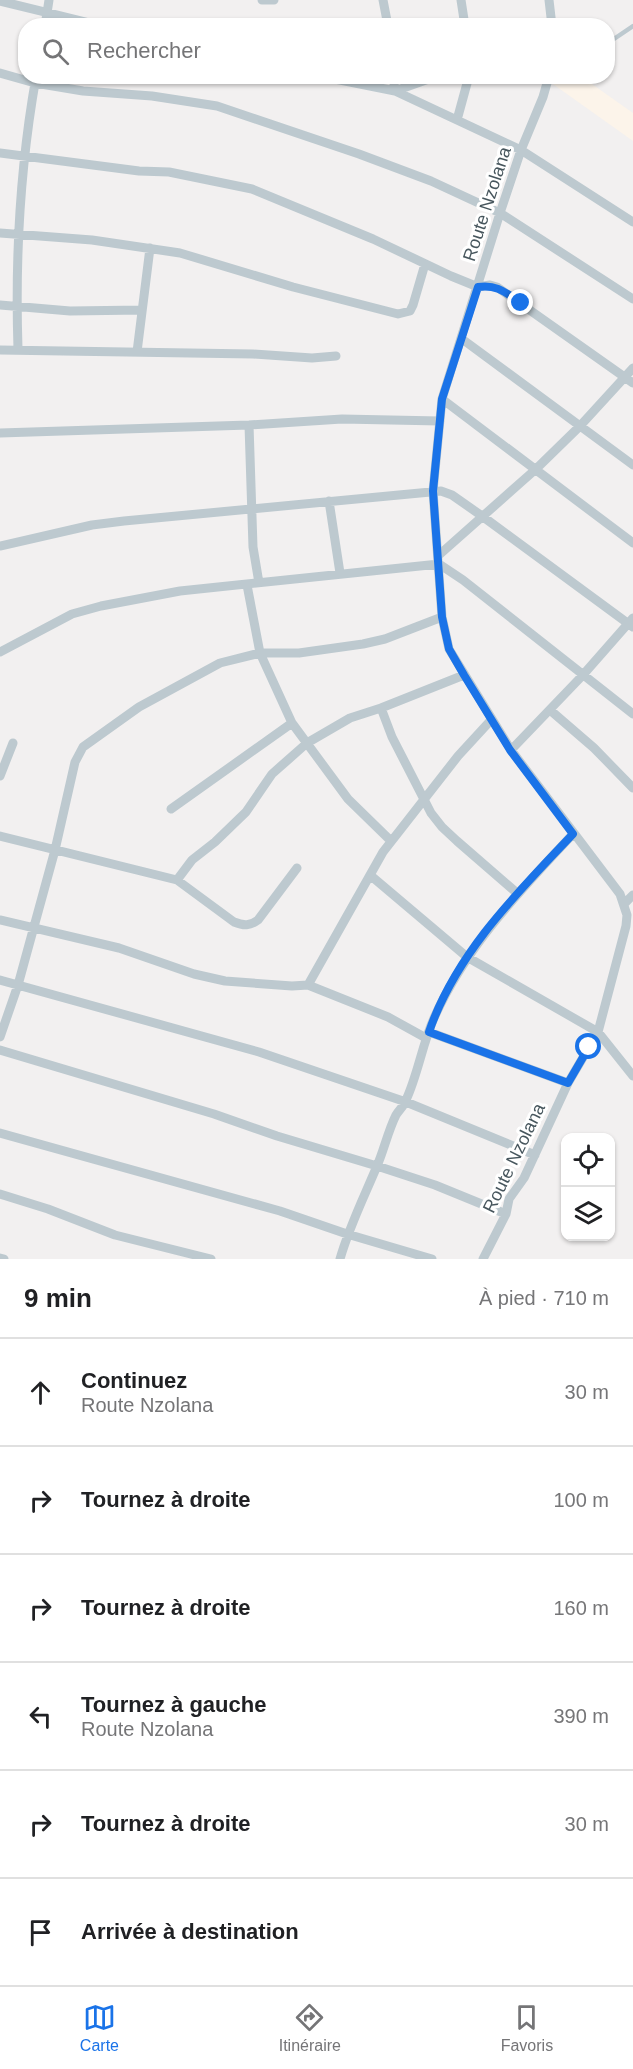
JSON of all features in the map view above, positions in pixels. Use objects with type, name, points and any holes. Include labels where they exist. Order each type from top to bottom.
[{"type":"street","points":[[46,18],[49,0]]},
{"type":"street","points":[[262,0],[274,0]]},
{"type":"street","points":[[383,0],[386,18]]},
{"type":"street","points":[[461,0],[464,18]]},
{"type":"street","points":[[549,0],[551,18]]},
{"type":"street","points":[[0,1],[73,18]]},
{"type":"street","points":[[0,74],[18,77]]},
{"type":"street","points":[[18,349],[16,306],[18,234],[23,156],[34,84]]},
{"type":"street","points":[[52,84],[83,91],[152,96],[218,106],[410,173],[500,213],[633,299]]},
{"type":"street","points":[[359,84],[394,91],[521,150],[633,222]]},
{"type":"street","points":[[394,84],[394,91]]},
{"type":"street","points":[[394,91],[414,84]]},
{"type":"street","points":[[458,120],[467,84]]},
{"type":"street","name":"Route Nzolana","points":[[484,1259],[506,1214],[509,1199],[524,1178],[568,1083],[598,1032],[627,915],[614,885],[510,750],[449,649],[442,617],[433,491],[442,399],[500,213],[546,84]]},
{"type":"street","points":[[0,153],[139,171],[169,172],[252,189],[373,239],[478,287],[490,285],[497,287],[633,383]]},
{"type":"street","points":[[0,233],[92,240],[180,253],[293,287],[398,314],[410,311],[425,264]]},
{"type":"street","points":[[137,352],[150,248]]},
{"type":"street","points":[[0,305],[70,311],[142,310]]},
{"type":"street","points":[[462,339],[633,465]]},
{"type":"street","points":[[0,350],[253,354],[312,358],[336,356]]},
{"type":"street","points":[[0,652],[72,614],[91,609],[180,591],[247,585],[439,560],[482,516],[536,469],[580,426],[633,368]]},
{"type":"street","points":[[442,399],[633,543]]},
{"type":"street","points":[[0,433],[342,420],[440,421]]},
{"type":"street","points":[[249,425],[253,547],[259,583]]},
{"type":"street","points":[[0,546],[92,525],[195,513],[251,510],[433,491],[447,492],[631,623],[510,750]]},
{"type":"street","points":[[329,501],[340,573]]},
{"type":"street","points":[[439,560],[582,676],[633,714]]},
{"type":"street","points":[[247,585],[260,653],[292,723],[348,799],[391,842]]},
{"type":"street","points":[[0,1037],[18,985],[55,850],[75,762],[83,747],[140,707],[220,663],[260,653],[299,652],[363,644],[385,639],[442,617]]},
{"type":"street","points":[[177,880],[192,860],[215,842],[246,812],[272,774],[307,743],[350,718],[464,675]]},
{"type":"street","points":[[381,708],[392,738],[425,801],[442,827],[517,893]]},
{"type":"street","points":[[550,710],[594,748],[633,788]]},
{"type":"street","points":[[308,985],[391,842],[458,756],[492,719]]},
{"type":"street","points":[[171,809],[292,723]]},
{"type":"street","points":[[0,776],[13,743]]},
{"type":"street","points":[[340,1259],[347,1234],[393,1123],[406,1102],[428,1035],[443,999],[467,957],[517,893],[573,834]]},
{"type":"street","points":[[0,836],[177,880],[234,922],[242,925],[251,925],[258,920],[297,868]]},
{"type":"street","points":[[370,875],[467,957],[598,1032],[633,1076]]},
{"type":"street","points":[[624,904],[633,895]]},
{"type":"street","points":[[0,920],[119,948],[194,974],[225,981],[308,985],[428,1035],[568,1083]]},
{"type":"street","points":[[0,980],[259,1052],[406,1102],[535,1155]]},
{"type":"street","points":[[0,1050],[377,1166],[435,1185],[506,1214]]},
{"type":"street","points":[[0,1132],[280,1211],[432,1259]]},
{"type":"street","points":[[0,1194],[48,1209],[115,1235],[211,1259]]},
{"type":"lane","points":[[615,38],[633,26]]},
{"type":"shaded area","points":[[553,84],[592,84],[633,113],[633,141]]},
{"type":"route","points":[[521,303],[497,287],[490,285],[478,287],[442,399],[433,491],[442,617],[449,649],[464,675],[510,750],[573,834],[517,893],[467,957],[453,980],[429,1032],[568,1083],[589,1047]]}]
